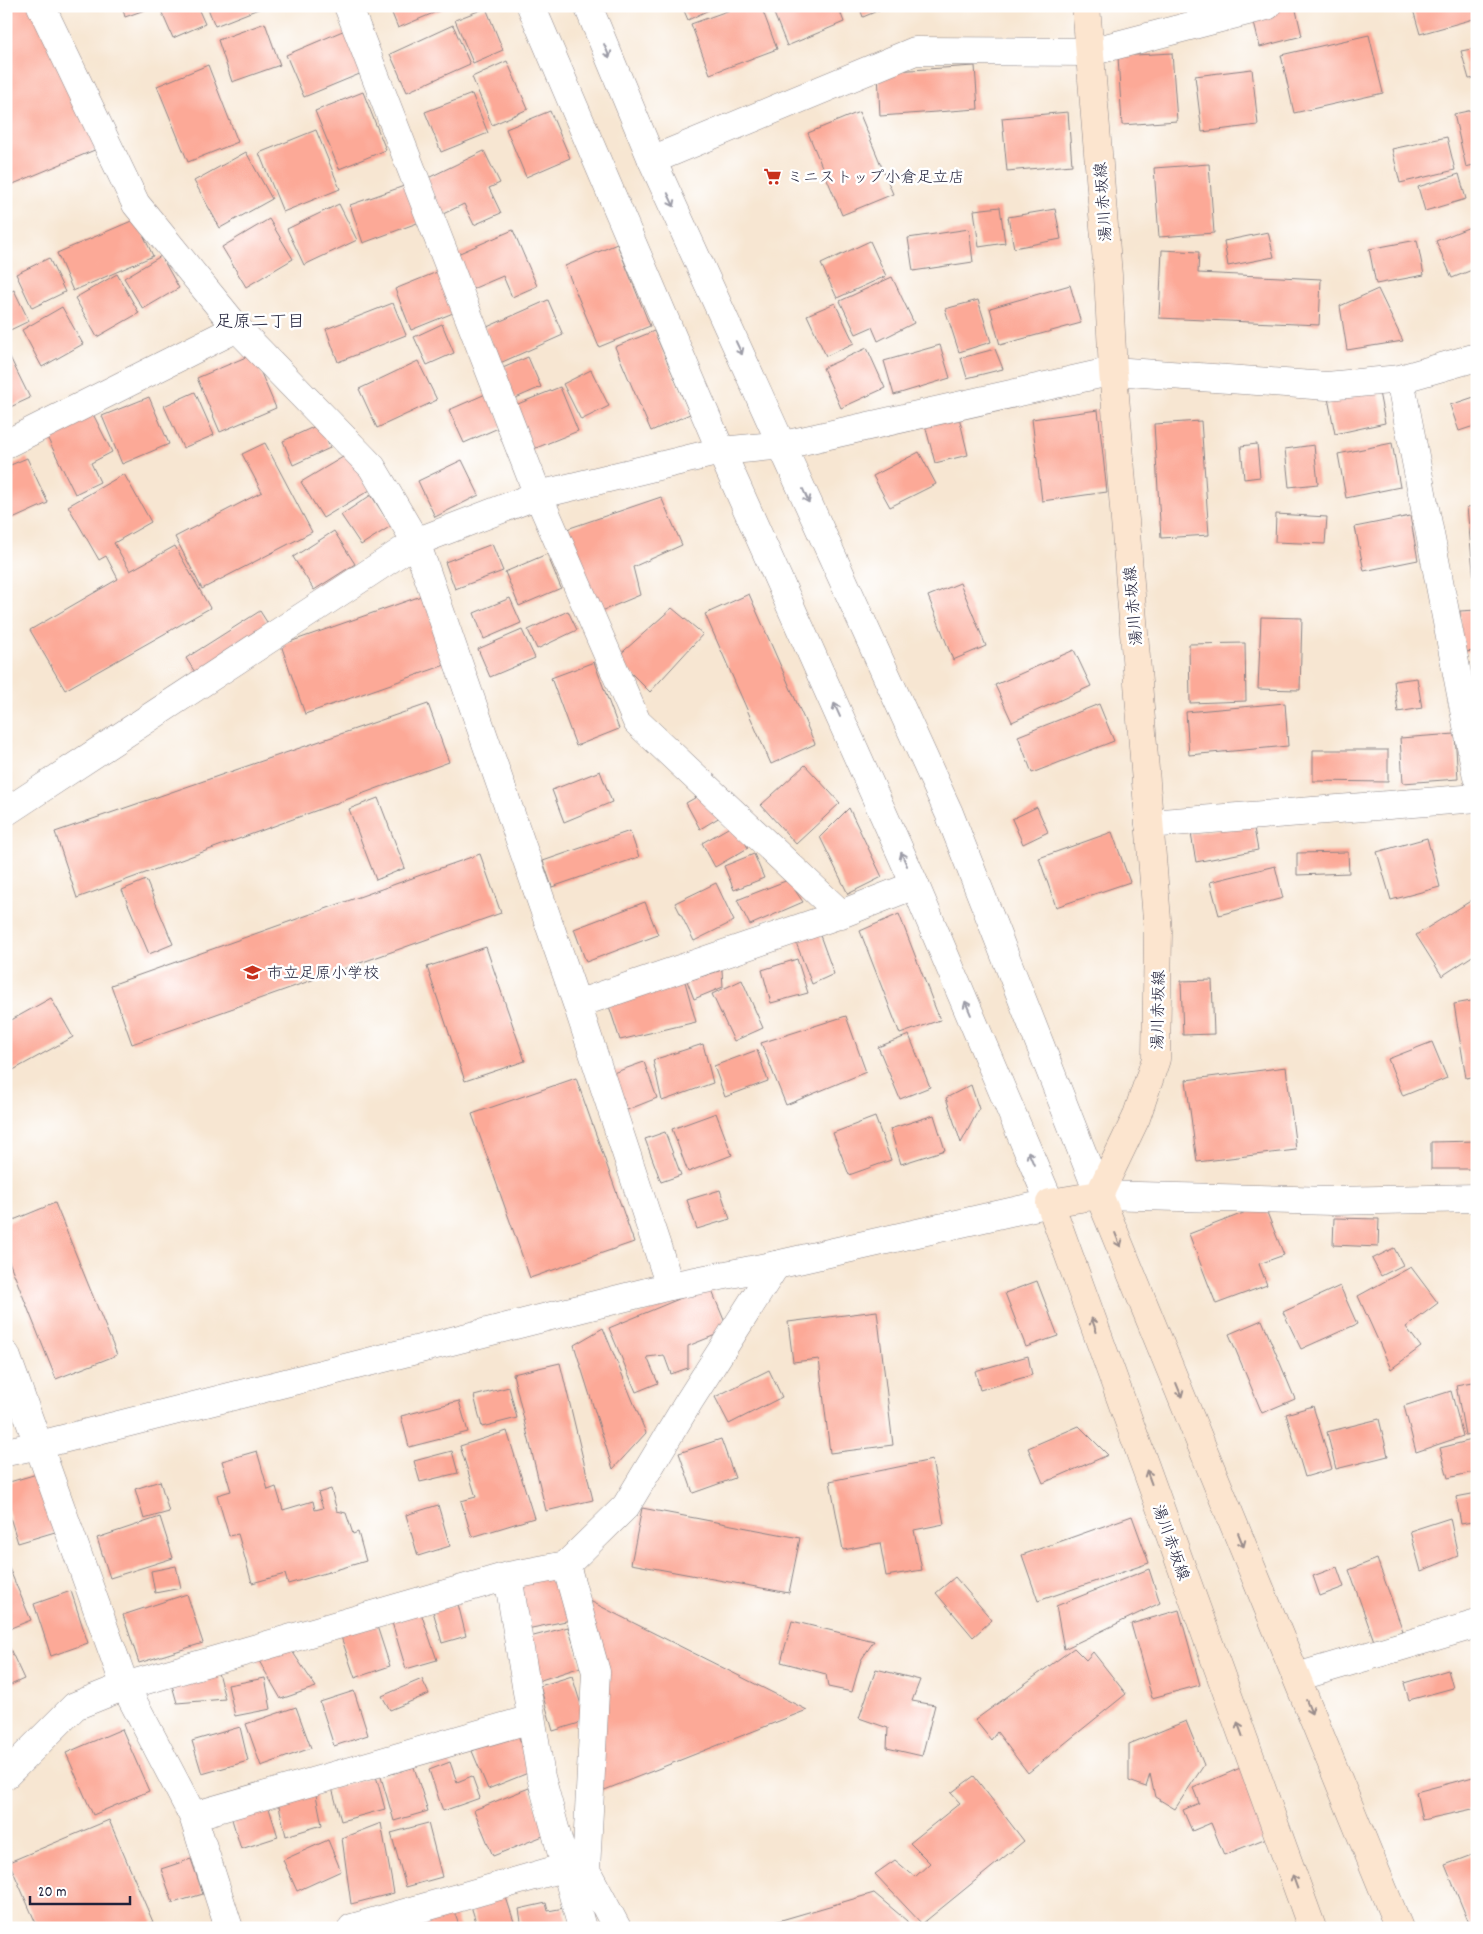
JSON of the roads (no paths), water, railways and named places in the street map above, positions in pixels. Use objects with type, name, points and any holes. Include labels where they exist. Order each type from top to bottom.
[{"type":"main road","name":"湯川赤坂線","points":[[1086,6],[1158,932],[1156,1058],[1136,1118],[1099,1195]]},
{"type":"main road","points":[[1050,1203],[1099,1195],[1399,1928]]},
{"type":"main road","name":"湯川赤坂線","points":[[1050,1203],[1312,1928]]},
{"type":"street","points":[[41,6],[136,204],[237,328],[372,467],[416,542],[577,1004],[670,1286]]},
{"type":"street","points":[[348,6],[538,495],[637,722],[841,914]]},
{"type":"street","points":[[6,1452],[670,1286],[776,1265],[1050,1203],[916,885],[721,451],[531,6]]},
{"type":"street","points":[[588,6],[652,160],[950,813],[1099,1195],[1332,1201],[1477,1198]]},
{"type":"street","points":[[652,160],[915,50],[1090,52],[1267,6]]},
{"type":"street","points":[[6,444],[237,328]]},
{"type":"street","points":[[6,812],[416,542],[538,495],[721,451],[784,446],[1113,371],[1327,386],[1400,379],[1477,357]]},
{"type":"street","points":[[1400,379],[1477,777]]},
{"type":"street","points":[[1149,824],[1477,798]]},
{"type":"street","points":[[577,1004],[841,914],[916,885]]},
{"type":"street","points":[[6,1776],[75,1706],[125,1686],[508,1576],[566,1565],[626,1506],[688,1403],[776,1265]]},
{"type":"street","points":[[6,1355],[40,1445],[125,1686],[193,1816],[230,1928]]},
{"type":"street","points":[[566,1565],[596,1672],[586,1870],[617,1928]]},
{"type":"street","points":[[508,1576],[541,1777],[582,1928]]},
{"type":"street","points":[[1297,1677],[1477,1624]]},
{"type":"street","points":[[193,1816],[531,1718]]},
{"type":"street","points":[[352,1928],[566,1867]]},
{"type":"place","name":"ミニストップ小倉足立店","points":[[773,176]]},
{"type":"place","name":"市立足原小学校","points":[[253,972]]},
{"type":"district","name":"足原二丁目","points":[[260,321]]}]
